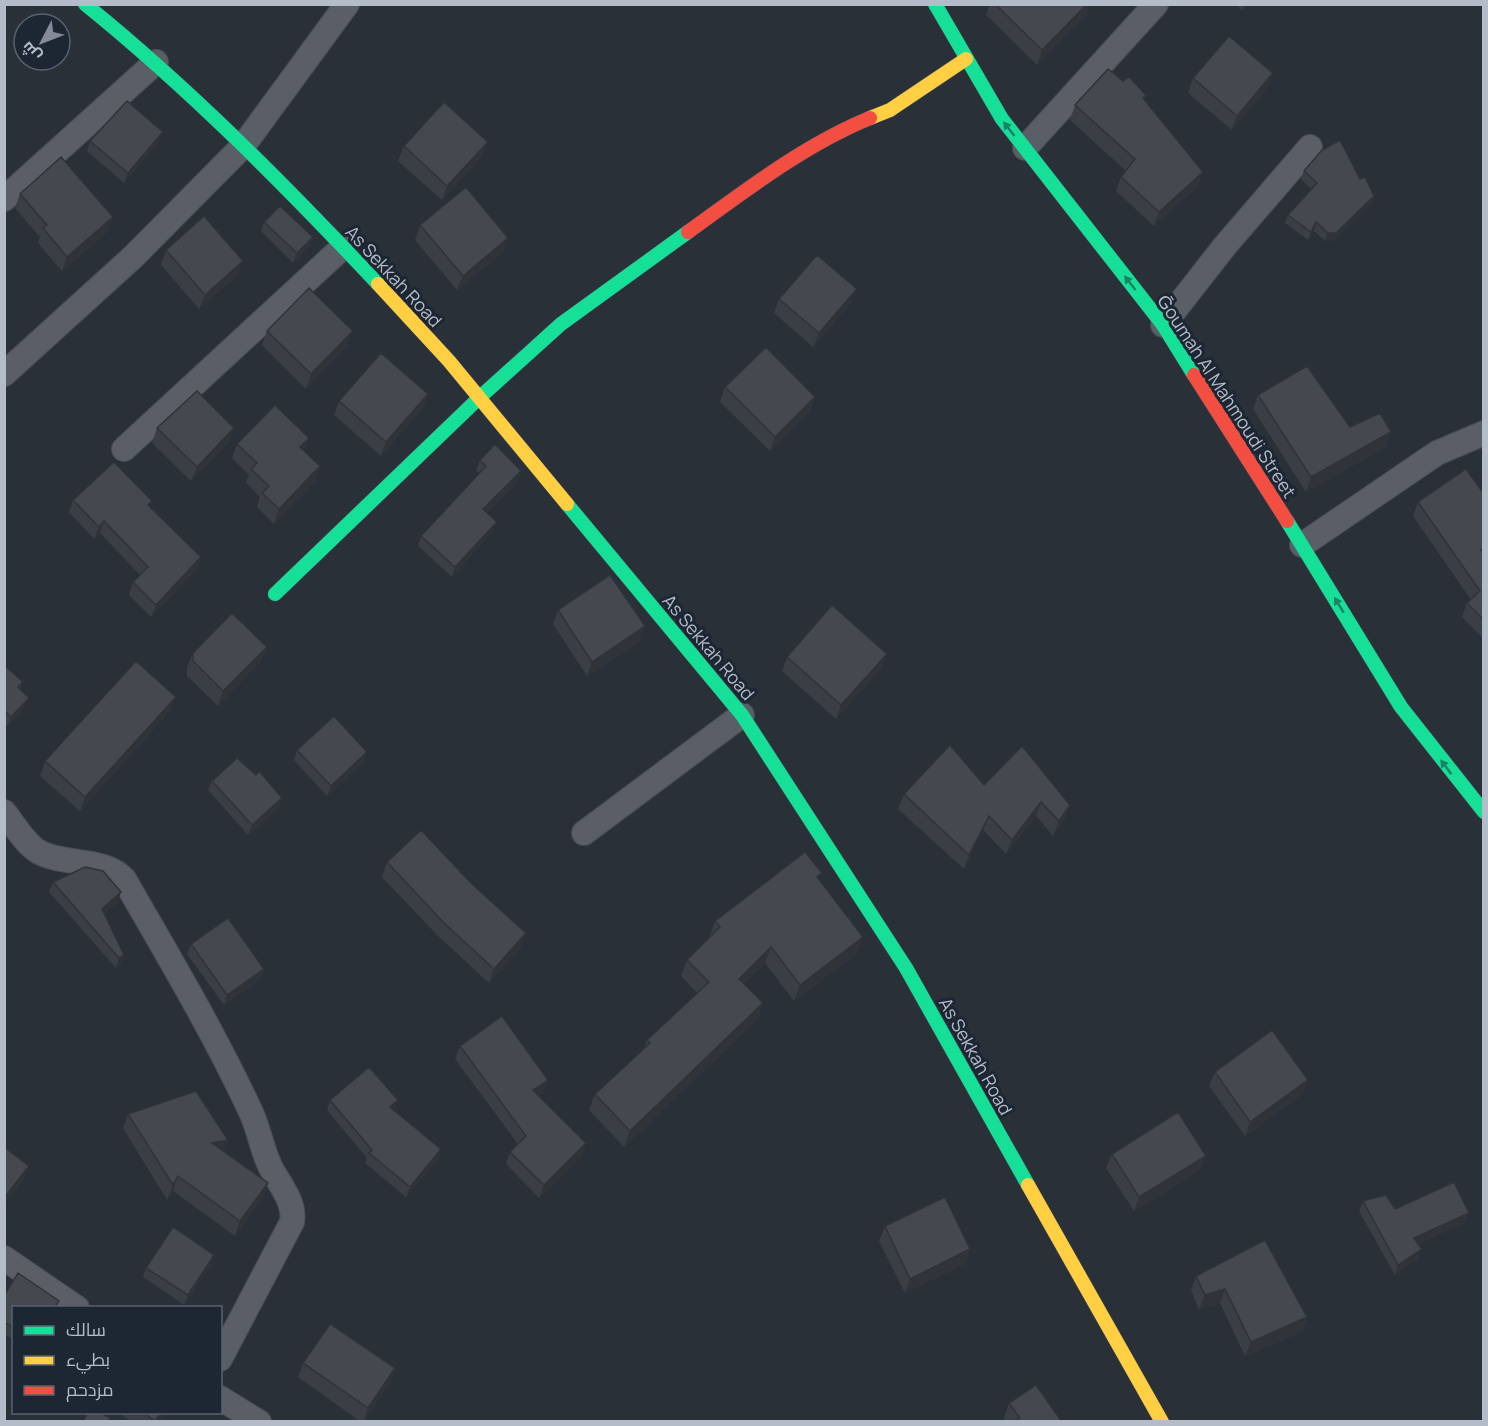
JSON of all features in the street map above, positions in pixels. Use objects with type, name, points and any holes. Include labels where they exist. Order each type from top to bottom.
[{"type":"street","name":"As Sekkah Road","points":[[85,4],[156,62],[343,247],[480,398],[742,715],[906,968],[1162,1422]]},
{"type":"street","points":[[4,374],[134,256],[243,146],[347,4]]},
{"type":"street","name":"Ḡoumah Al Mahmoudi Street","points":[[935,4],[1002,119],[1163,325],[1401,707],[1484,812]]},
{"type":"street","points":[[1024,148],[1156,4]]},
{"type":"street","points":[[275,594],[561,324],[765,176],[850,126],[890,110],[966,58]]},
{"type":"street","points":[[4,199],[156,62]]},
{"type":"street","points":[[1163,325],[1224,247],[1310,147]]},
{"type":"street","points":[[124,449],[343,247]]},
{"type":"street","points":[[1302,545],[1437,453],[1484,433]]},
{"type":"street","points":[[584,833],[742,715]]},
{"type":"street","points":[[4,812],[38,852],[103,867],[119,873],[124,879],[251,1110],[270,1167],[294,1213],[292,1222],[222,1355]]},
{"type":"street","points":[[4,1258],[74,1306]]},
{"type":"street","points":[[222,1399],[259,1422]]},
{"type":"building","points":[[995,4],[1087,4],[1042,50]]},
{"type":"building","points":[[1229,36],[1273,73],[1237,116],[1193,78]]},
{"type":"building","points":[[1108,69],[1123,81],[1129,77],[1146,95],[1143,98],[1203,172],[1159,212],[1121,177],[1135,159],[1075,105]]},
{"type":"building","points":[[127,101],[163,132],[128,173],[90,141]]},
{"type":"building","points":[[444,102],[488,142],[447,186],[404,146]]},
{"type":"building","points":[[1340,140],[1360,179],[1365,177],[1374,196],[1336,233],[1328,233],[1316,222],[1311,232],[1288,215],[1317,183],[1304,171],[1322,150]]},
{"type":"building","points":[[61,157],[113,217],[67,257],[43,228],[47,225],[20,194]]},
{"type":"building","points":[[466,187],[508,238],[463,276],[420,225]]},
{"type":"building","points":[[280,206],[313,237],[297,253],[264,222]]},
{"type":"building","points":[[204,216],[243,261],[205,295],[166,250]]},
{"type":"building","points":[[817,255],[857,289],[819,333],[779,299]]},
{"type":"building","points":[[309,288],[353,331],[311,374],[267,331]]},
{"type":"building","points":[[766,347],[815,397],[775,437],[725,387]]},
{"type":"building","points":[[381,353],[428,394],[386,442],[339,401]]},
{"type":"building","points":[[1307,366],[1350,427],[1380,413],[1391,432],[1311,477],[1258,395]]},
{"type":"building","points":[[197,391],[234,428],[197,467],[157,428]]},
{"type":"building","points":[[275,405],[309,438],[300,447],[320,466],[279,509],[262,493],[269,486],[251,469],[257,463],[237,444]]},
{"type":"building","points":[[495,444],[521,471],[483,509],[497,522],[455,567],[421,536],[486,466],[480,460]]},
{"type":"building","points":[[114,462],[152,501],[148,505],[201,557],[156,605],[133,582],[148,567],[104,521],[99,527],[73,500]]},
{"type":"building","points":[[1466,469],[1484,494],[1484,549],[1481,550],[1484,552],[1484,620],[1467,603],[1480,591],[1418,502]]},
{"type":"building","points":[[610,575],[645,626],[592,662],[558,610]]},
{"type":"building","points":[[832,605],[887,654],[841,705],[787,657]]},
{"type":"building","points":[[232,613],[267,647],[223,691],[193,661],[193,653]]},
{"type":"building","points":[[136,661],[176,697],[85,797],[45,761]]},
{"type":"building","points":[[4,665],[23,682],[18,687],[29,698],[11,717],[4,710]]},
{"type":"building","points":[[334,716],[367,752],[331,786],[297,750]]},
{"type":"building","points":[[950,745],[984,785],[1022,746],[1070,805],[1059,821],[1041,802],[1012,840],[989,816],[969,855],[904,794]]},
{"type":"building","points":[[237,758],[256,775],[259,771],[282,798],[252,825],[212,781]]},
{"type":"building","points":[[421,830],[471,883],[526,933],[494,969],[443,922],[387,862]]},
{"type":"building","points":[[805,852],[822,873],[817,877],[863,937],[800,985],[771,947],[739,979],[763,1003],[630,1131],[595,1094],[650,1043],[647,1040],[709,982],[687,960],[720,927],[715,921]]},
{"type":"building","points":[[85,867],[103,871],[121,892],[102,909],[124,955],[119,958],[53,882]]},
{"type":"building","points":[[228,918],[264,969],[227,995],[191,944]]},
{"type":"building","points":[[502,1016],[548,1080],[533,1090],[586,1143],[544,1185],[510,1152],[526,1136],[460,1046]]},
{"type":"building","points":[[1272,1030],[1308,1080],[1250,1122],[1215,1072]]},
{"type":"building","points":[[369,1067],[398,1100],[390,1107],[441,1149],[410,1187],[369,1153],[372,1150],[330,1100]]},
{"type":"building","points":[[196,1091],[228,1140],[212,1143],[268,1183],[240,1221],[178,1176],[173,1185],[128,1114]]},
{"type":"building","points":[[1178,1112],[1206,1156],[1139,1197],[1112,1154]]},
{"type":"building","points":[[4,1147],[29,1166],[4,1198]]},
{"type":"building","points":[[1454,1182],[1469,1213],[1414,1238],[1422,1249],[1398,1265],[1363,1201],[1386,1195],[1395,1209]]},
{"type":"building","points":[[945,1197],[970,1249],[910,1279],[885,1226]]},
{"type":"building","points":[[173,1227],[214,1255],[188,1295],[146,1268]]},
{"type":"building","points":[[1265,1240],[1307,1317],[1251,1342],[1225,1289],[1205,1295],[1196,1276]]},
{"type":"building","points":[[18,1273],[59,1301],[55,1306],[12,1306],[12,1327],[4,1322],[4,1296]]},
{"type":"building","points":[[330,1324],[395,1368],[368,1408],[303,1363]]},
{"type":"building","points":[[1036,1385],[1062,1422],[1014,1422],[1020,1418],[1009,1403]]},
{"type":"building","points":[[87,1414],[103,1414],[110,1418],[108,1422],[82,1422]]},
{"type":"building","points":[[145,1414],[160,1414],[155,1421]]},
{"type":"traffic: fast","points":[[85,4],[124,36],[236,139],[378,284]]},
{"type":"traffic: fast","points":[[935,4],[1002,119],[1163,325],[1194,375]]},
{"type":"traffic: fast","points":[[275,594],[479,398],[561,324],[688,232]]},
{"type":"traffic: fast","points":[[567,504],[742,715],[906,968],[1028,1185]]},
{"type":"traffic: fast","points":[[1287,521],[1401,707],[1484,812]]},
{"type":"traffic: slow","points":[[870,118],[890,110],[966,59]]},
{"type":"traffic: slow","points":[[378,284],[449,361],[567,504]]},
{"type":"traffic: slow","points":[[1028,1185],[1162,1422]]},
{"type":"traffic: jam","points":[[688,232],[798,155],[870,118]]},
{"type":"traffic: jam","points":[[1194,375],[1287,521]]}]
